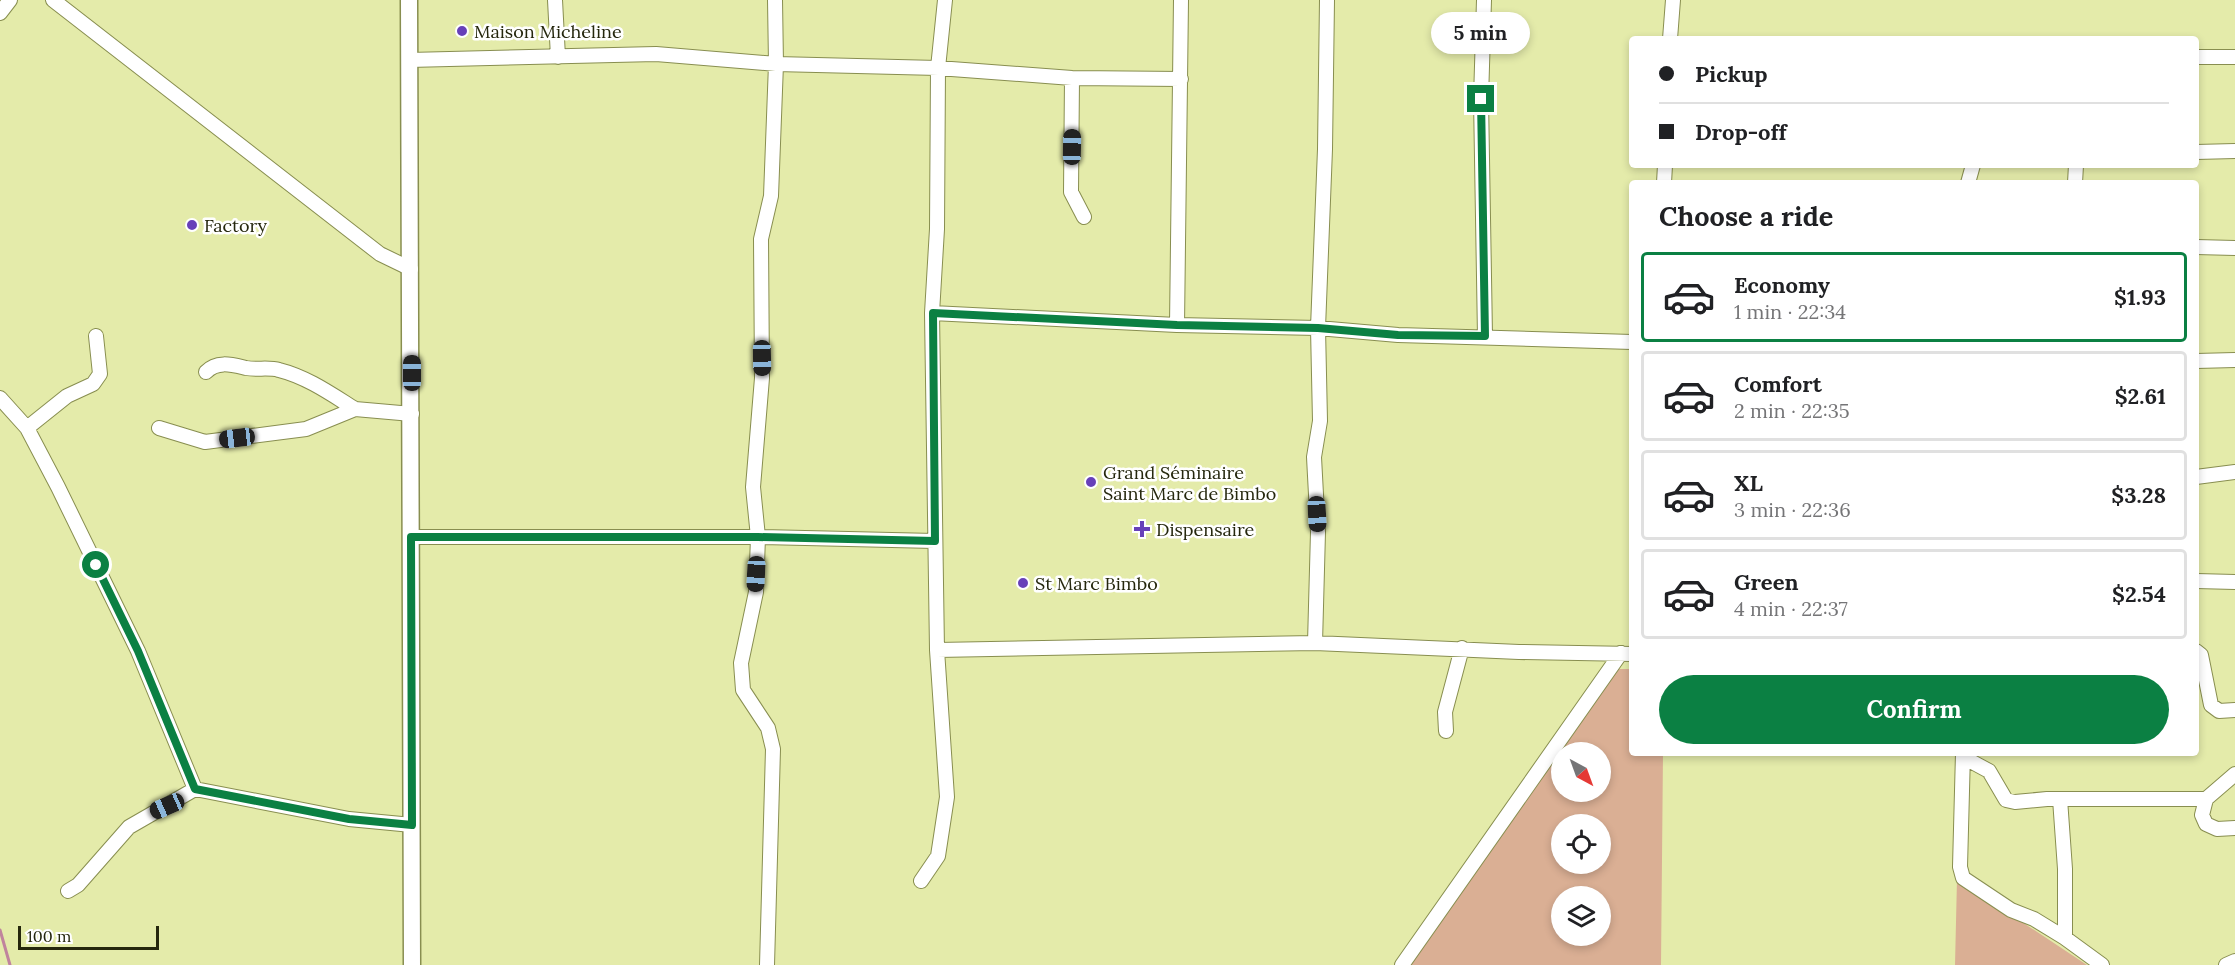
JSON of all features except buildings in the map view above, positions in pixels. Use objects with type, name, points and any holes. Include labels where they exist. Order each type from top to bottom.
[{"type":"main road","points":[[409,0],[412,965]]},
{"type":"street","points":[[0,13],[10,0]]},
{"type":"street","points":[[53,0],[380,254],[411,269]]},
{"type":"street","points":[[555,0],[558,57]]},
{"type":"street","points":[[767,965],[773,748],[768,728],[743,690],[741,663],[756,592],[758,537],[753,487],[762,378],[761,239],[771,196],[776,64],[775,0]]},
{"type":"street","points":[[921,880],[938,856],[947,797],[937,650],[933,313],[938,68],[945,0]]},
{"type":"street","points":[[1177,325],[1181,0]]},
{"type":"street","points":[[1315,643],[1318,532],[1314,457],[1320,421],[1318,328],[1325,149],[1327,0]]},
{"type":"street","points":[[1484,0],[1481,99],[1485,336]]},
{"type":"street","points":[[1670,36],[1673,0]]},
{"type":"street","points":[[409,60],[656,54],[776,64],[938,68],[1072,78],[1181,79]]},
{"type":"street","points":[[2199,57],[2235,57]]},
{"type":"street","points":[[1072,78],[1071,192],[1084,217]]},
{"type":"street","points":[[2199,152],[2235,151]]},
{"type":"street","points":[[2199,247],[2235,248]]},
{"type":"street","points":[[933,313],[1177,325],[1318,328],[1398,335],[1629,342]]},
{"type":"street","points":[[27,428],[67,396],[93,384],[100,374],[96,336]]},
{"type":"street","points":[[2199,362],[2235,360]]},
{"type":"street","points":[[206,372],[210,368],[229,363],[249,368],[278,369],[318,386],[355,409],[412,414]]},
{"type":"street","points":[[0,398],[27,428],[138,651],[195,789]]},
{"type":"street","points":[[159,428],[205,442],[306,429],[355,409]]},
{"type":"street","points":[[2199,477],[2235,472]]},
{"type":"street","points":[[411,537],[758,537],[935,541]]},
{"type":"street","points":[[2199,581],[2235,582]]},
{"type":"street","points":[[937,650],[1315,643],[1519,652],[1627,654]]},
{"type":"street","points":[[1446,731],[1445,712],[1462,648]]},
{"type":"street","points":[[2199,653],[2211,705],[2220,711],[2235,710]]},
{"type":"street","points":[[1402,965],[1627,654]]},
{"type":"street","points":[[1963,756],[1960,867],[1964,878],[2011,910],[2034,919],[2065,938],[2102,965]]},
{"type":"street","points":[[1965,756],[1989,771],[2006,800],[2015,802],[2060,799],[2206,799]]},
{"type":"street","points":[[2235,774],[2206,799],[2202,815],[2206,824],[2217,829],[2235,828]]},
{"type":"street","points":[[68,891],[78,885],[129,827],[195,789],[349,819],[412,825]]},
{"type":"street","points":[[2060,799],[2065,869],[2065,938]]},
{"type":"street","points":[[2226,965],[2235,961]]},
{"type":"shaded area","points":[[1618,669],[1629,669],[1629,756],[1663,756],[1661,965],[1408,965],[1551,763],[1551,802],[1611,802],[1611,742],[1566,742]]},
{"type":"shaded area","points":[[1957,879],[2087,965],[1955,965]]},
{"type":"waterway","points":[[0,930],[10,965]]},
{"type":"place","name":"Maison Micheline","points":[[462,31]]},
{"type":"place","name":"Factory","points":[[192,225]]},
{"type":"place","name":"Grand Séminaire Saint Marc de Bimbo","points":[[1091,482]]},
{"type":"place","name":"Dispensaire","points":[[1142,529]]},
{"type":"place","name":"St Marc Bimbo","points":[[1023,583]]},
{"type":"route","points":[[96,565],[138,651],[195,789],[349,819],[412,825],[411,537],[758,537],[935,541],[933,313],[1177,325],[1318,328],[1398,335],[1485,336],[1485,229],[1481,99]]}]
